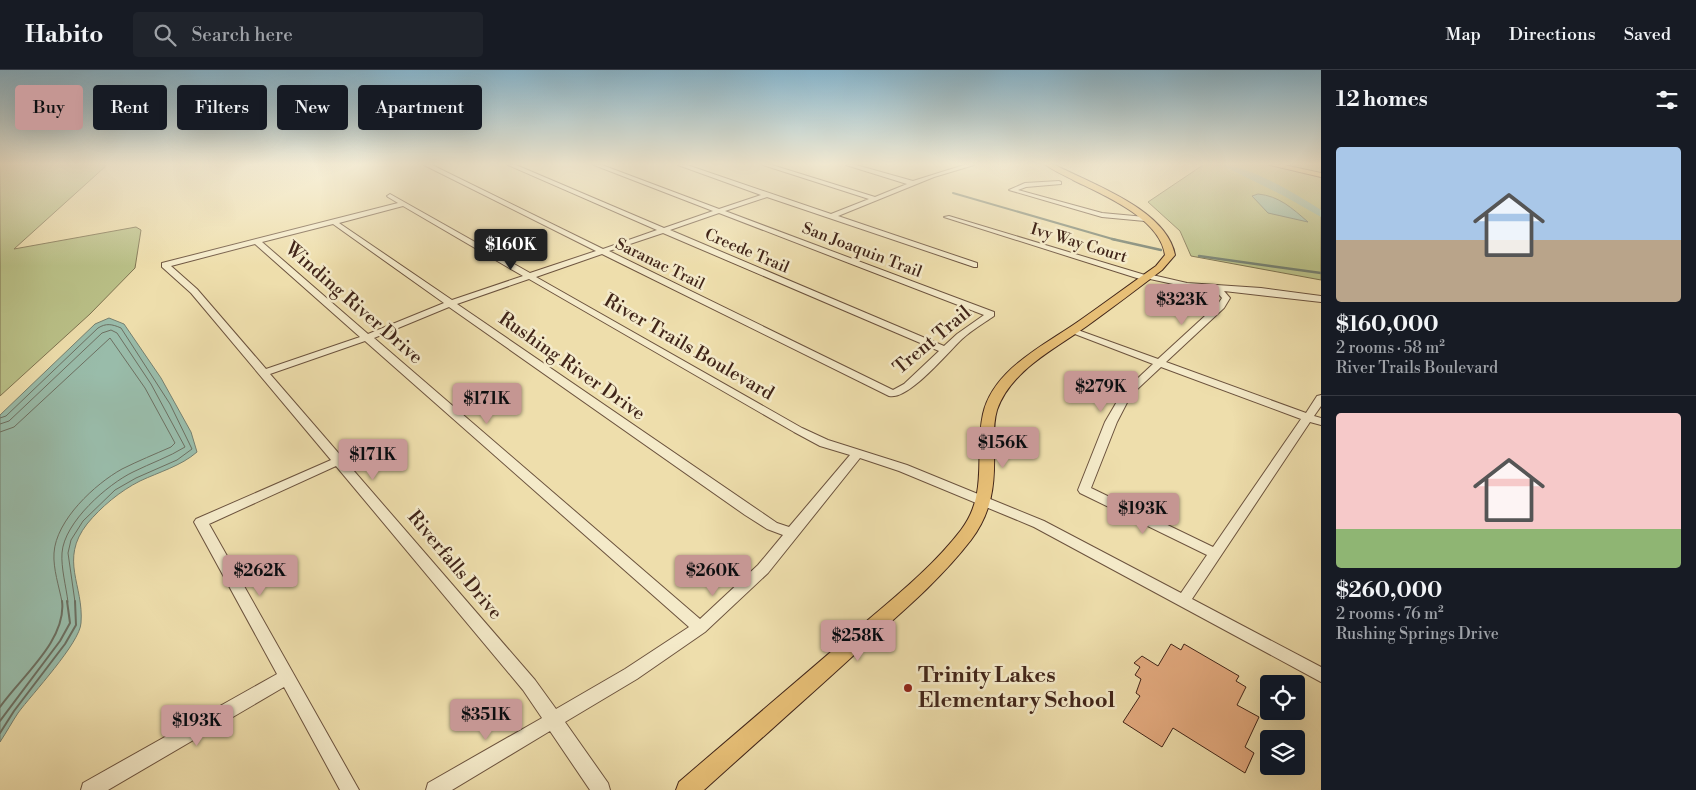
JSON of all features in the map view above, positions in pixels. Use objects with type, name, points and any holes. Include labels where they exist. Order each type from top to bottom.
[{"type":"main road","points":[[1114,199],[1132,208]]},
{"type":"main road","points":[[687,790],[885,615],[944,560],[968,534],[988,491],[988,424],[990,411],[1001,388],[1028,363],[1159,268],[1170,255],[1166,238],[1158,229],[1118,199]]},
{"type":"street","name":"River Trails Boulevard","points":[[395,199],[798,430],[824,443],[856,455],[903,468],[1039,524],[1321,675]]},
{"type":"street","name":"Saranac Trail","points":[[494,199],[882,389]]},
{"type":"street","name":"Creede Trail","points":[[590,199],[944,350]]},
{"type":"street","name":"San Joaquin Trail","points":[[686,199],[976,308]]},
{"type":"street","points":[[263,374],[367,338],[451,304],[755,199]]},
{"type":"street","points":[[782,199],[974,265]]},
{"type":"street","points":[[832,216],[876,199]]},
{"type":"street","points":[[1043,199],[1102,215],[1146,219]]},
{"type":"street","points":[[256,241],[404,204]]},
{"type":"street","name":"Ivy Way Court","points":[[947,217],[1147,277],[1187,285],[1270,292],[1321,299]]},
{"type":"street","name":"Rushing River Drive","points":[[334,222],[750,512],[772,526],[793,534]]},
{"type":"street","name":"Riverfalls Drive","points":[[256,241],[165,265],[194,292],[529,685],[601,790]]},
{"type":"street","name":"Winding River Drive","points":[[256,241],[700,628]]},
{"type":"street","points":[[1216,554],[1084,490],[1099,448],[1127,393],[1221,306],[1226,298],[1218,288]]},
{"type":"street","name":"Trent Trail","points":[[882,389],[893,394],[908,386],[960,336],[991,314],[976,308]]},
{"type":"street","points":[[1072,332],[1321,422]]},
{"type":"street","points":[[1183,601],[1321,398]]},
{"type":"street","points":[[435,790],[553,720],[700,628],[763,569],[856,455]]},
{"type":"street","points":[[338,460],[201,522],[350,790]]},
{"type":"street","points":[[90,790],[287,677]]},
{"type":"green space","points":[[0,199],[70,199],[14,249],[136,227],[141,230],[135,268],[90,314],[0,396]]},
{"type":"green space","points":[[1153,199],[1321,199],[1321,280],[1191,256],[1180,231],[1148,202]]},
{"type":"water","points":[[1254,199],[1279,200],[1308,222],[1268,213]]},
{"type":"water","points":[[109,318],[124,324],[161,378],[191,432],[197,452],[177,465],[140,481],[125,490],[98,512],[87,524],[79,537],[74,561],[81,609],[79,632],[64,655],[18,713],[0,742],[0,415],[95,324]]},
{"type":"building","points":[[1171,644],[1181,650],[1184,644],[1239,676],[1236,681],[1246,687],[1237,705],[1259,717],[1245,747],[1254,753],[1245,773],[1173,728],[1162,747],[1123,722],[1140,696],[1136,693],[1141,679],[1135,675],[1140,667],[1134,663],[1142,656],[1158,666]]},
{"type":"waterway","points":[[972,199],[1114,240]]},
{"type":"waterway","points":[[1296,199],[1321,214]]},
{"type":"waterway","points":[[1114,240],[1161,250]]},
{"type":"waterway","points":[[1199,256],[1321,273]]},
{"type":"place","name":"Trinity Lakes Elementary School","points":[[908,688]]}]
